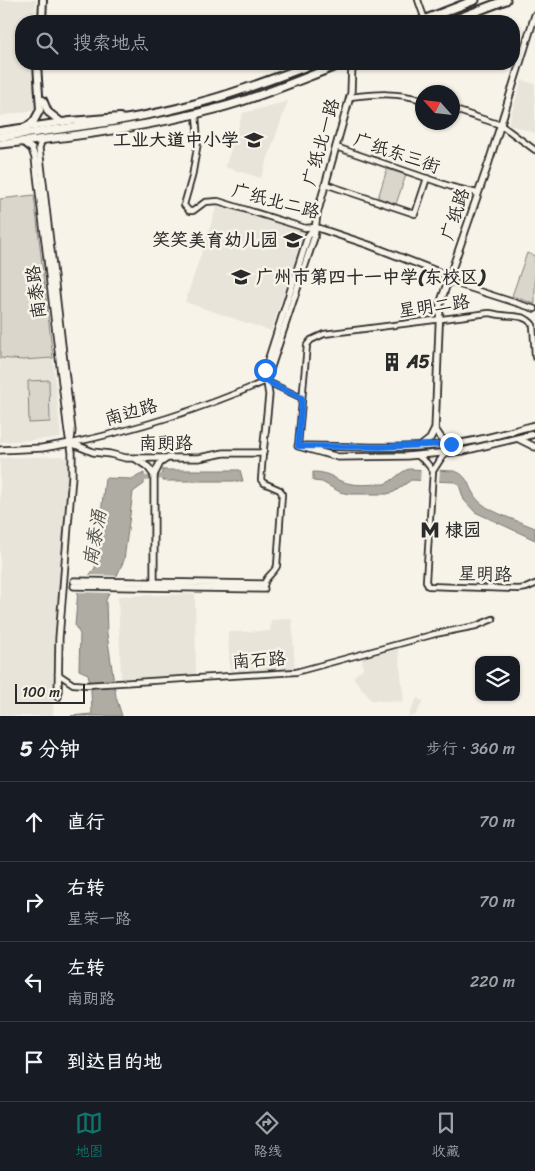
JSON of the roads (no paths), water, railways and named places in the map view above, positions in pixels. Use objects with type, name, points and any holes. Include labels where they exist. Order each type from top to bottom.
[{"type":"main road","points":[[41,15],[42,0]]},
{"type":"main road","points":[[436,15],[474,0]]},
{"type":"main road","points":[[467,15],[506,0]]},
{"type":"main road","points":[[26,128],[34,121],[40,110],[38,70]]},
{"type":"main road","points":[[39,70],[44,107],[52,117],[62,122]]},
{"type":"main road","points":[[0,137],[107,122],[185,107],[222,97],[296,70]]},
{"type":"main road","points":[[0,144],[91,133],[196,114],[238,102],[325,70]]},
{"type":"main road","points":[[0,131],[62,122],[134,117]]},
{"type":"street","points":[[418,0],[422,15]]},
{"type":"street","name":"广纸路","points":[[520,64],[535,15]]},
{"type":"street","name":"广纸北一路","points":[[263,453],[268,395],[265,370],[308,236],[315,227],[325,184],[350,98],[352,70]]},
{"type":"street","name":"广纸路","points":[[435,429],[440,304],[518,70]]},
{"type":"street","points":[[350,98],[385,93],[415,98]]},
{"type":"street","points":[[460,112],[501,125],[535,150]]},
{"type":"street","name":"广纸北二路","points":[[196,114],[198,142],[192,177],[184,205],[190,211],[194,211],[205,202],[218,201],[306,228],[315,227],[370,245],[449,277]]},
{"type":"street","name":"南泰路","points":[[42,139],[39,148],[40,165],[72,431],[72,476],[63,583],[58,696]]},
{"type":"street","name":"南泰路","points":[[23,142],[32,149],[35,158],[68,432],[71,443]]},
{"type":"street","name":"广纸东三街","points":[[336,147],[478,193]]},
{"type":"street","points":[[325,184],[415,214],[427,178]]},
{"type":"street","points":[[449,277],[458,284],[535,309]]},
{"type":"street","name":"星明二路","points":[[302,398],[307,345],[311,340],[326,333],[489,313],[502,316],[512,315],[525,318],[533,325],[535,357]]},
{"type":"street","points":[[266,381],[302,398],[298,446]]},
{"type":"street","name":"南边路","points":[[0,450],[42,448],[108,435],[182,413],[266,381]]},
{"type":"street","points":[[298,446],[421,446],[452,444],[535,425]]},
{"type":"street","points":[[421,446],[430,439],[435,429],[441,438],[452,444]]},
{"type":"street","points":[[298,446],[338,458],[418,456],[474,449],[535,434]]},
{"type":"street","points":[[495,435],[499,438],[497,443]]},
{"type":"street","points":[[516,438],[525,440],[535,447]]},
{"type":"street","name":"南朗路","points":[[71,443],[96,453],[133,458],[198,458],[226,453],[263,453]]},
{"type":"street","points":[[74,584],[264,586],[277,566],[282,494],[278,489],[261,481],[263,453]]},
{"type":"street","points":[[418,456],[432,468],[444,454]]},
{"type":"street","points":[[133,458],[145,464],[154,476]]},
{"type":"street","points":[[154,585],[154,476],[160,463],[169,458]]},
{"type":"street","name":"星明路","points":[[432,468],[426,580],[428,586],[523,589],[535,584]]},
{"type":"street","name":"南石路","points":[[58,674],[73,684],[87,685],[296,672],[435,634],[476,626],[493,619]]},
{"type":"waterway","name":"南泰涌","points":[[140,479],[168,476]]},
{"type":"place","name":"工业大道中小学","points":[[254,140]]},
{"type":"place","name":"笑笑美育幼儿园","points":[[293,240]]},
{"type":"place","name":"广州市第四十一中学(东校区)","points":[[241,277]]},
{"type":"place","name":"A5","points":[[392,362]]},
{"type":"place","name":"棣园","points":[[430,530]]}]
